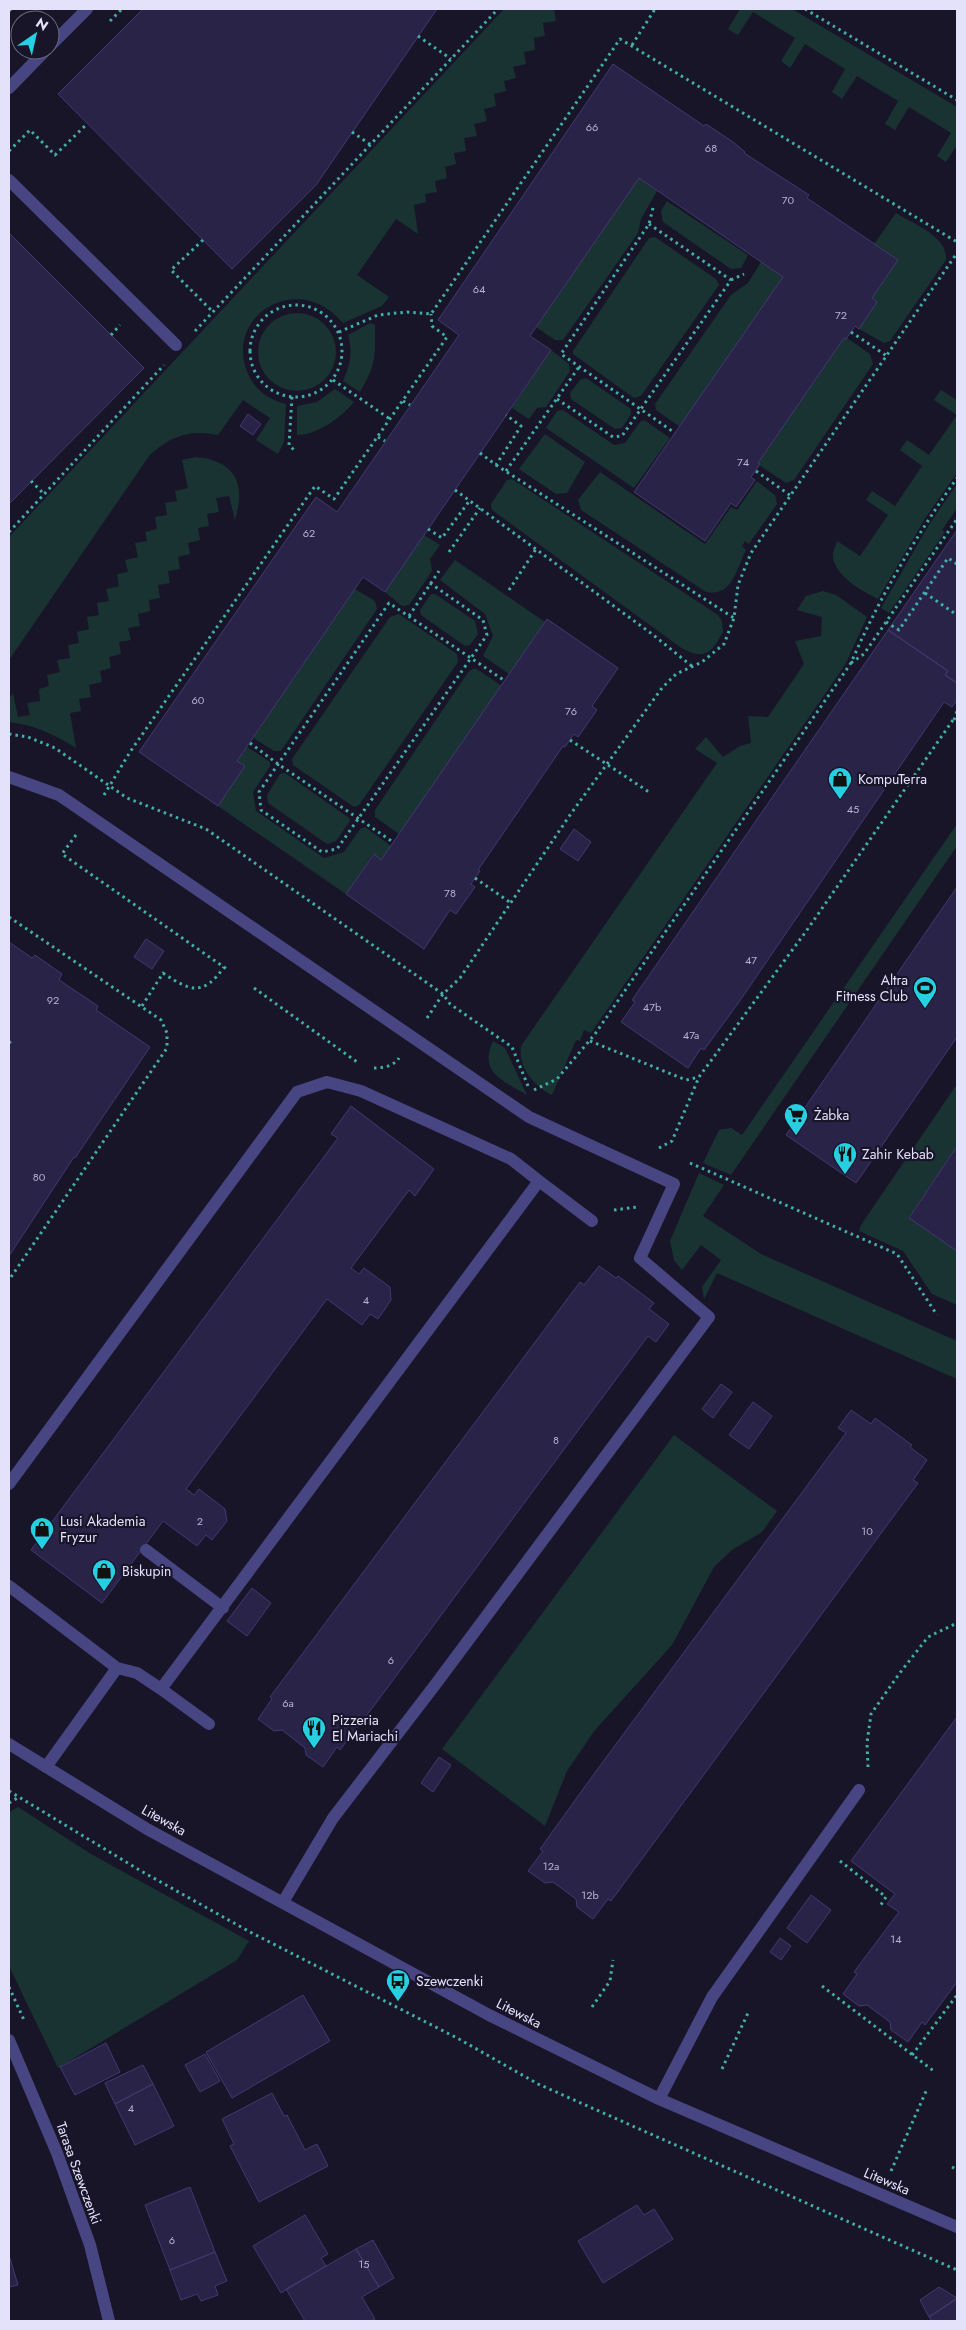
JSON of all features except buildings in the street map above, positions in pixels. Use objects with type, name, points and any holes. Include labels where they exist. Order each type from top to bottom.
[{"type":"street","points":[[60,36],[87,9]]},
{"type":"street","points":[[9,88],[36,60]]},
{"type":"street","points":[[9,180],[176,345]]},
{"type":"street","points":[[9,777],[59,795],[529,1117],[674,1184],[640,1258],[709,1317],[333,1818],[283,1902]]},
{"type":"street","points":[[9,1484],[297,1092],[327,1082],[361,1090],[511,1160],[592,1222]]},
{"type":"street","points":[[161,1689],[540,1181]]},
{"type":"street","points":[[146,1550],[223,1608]]},
{"type":"street","points":[[9,1586],[117,1668],[137,1673],[209,1724]]},
{"type":"street","points":[[46,1767],[117,1668]]},
{"type":"street","name":"Litewska","points":[[9,1744],[147,1829],[456,1998],[659,2099],[957,2227]]},
{"type":"street","points":[[659,2099],[712,1997],[859,1790]]},
{"type":"street","name":"Tarasa Szewczenki","points":[[9,2040],[57,2153],[90,2245],[109,2321]]},
{"type":"path","points":[[193,333],[498,9]]},
{"type":"path","points":[[632,45],[655,9]]},
{"type":"path","points":[[805,9],[957,100]]},
{"type":"path","points":[[418,36],[451,59]]},
{"type":"path","points":[[102,797],[130,752],[315,486],[334,499],[447,337],[432,326],[432,314],[620,38],[957,242]]},
{"type":"path","points":[[9,151],[30,130],[55,155],[87,124]]},
{"type":"path","points":[[352,132],[371,145]]},
{"type":"path","points":[[653,208],[649,224],[561,354],[675,433]]},
{"type":"path","points":[[649,224],[731,280]]},
{"type":"path","points":[[203,240],[171,270],[213,312]]},
{"type":"path","points":[[422,1024],[443,994],[460,978],[606,764],[662,688],[676,674],[702,662],[724,644],[734,618],[738,586],[751,553],[957,253]]},
{"type":"path","points":[[557,399],[613,437],[622,436],[731,280],[744,274]]},
{"type":"path","points":[[287,305],[306,305],[323,312],[336,325],[342,343],[342,361],[334,380],[322,390],[305,397],[292,397],[270,390],[258,377],[250,360],[250,342],[257,325],[270,312],[287,305]]},
{"type":"path","points":[[339,332],[378,315],[407,312],[432,314]]},
{"type":"path","points":[[851,332],[887,356]]},
{"type":"path","points":[[9,532],[167,361]]},
{"type":"path","points":[[506,471],[579,367]]},
{"type":"path","points":[[334,380],[390,419]]},
{"type":"path","points":[[292,397],[289,445],[295,451]]},
{"type":"path","points":[[403,401],[410,405]]},
{"type":"path","points":[[496,465],[521,426],[506,415]]},
{"type":"path","points":[[378,436],[385,441]]},
{"type":"path","points":[[480,453],[734,618]]},
{"type":"path","points":[[756,471],[791,496]]},
{"type":"path","points":[[575,1059],[851,663],[867,625],[926,521],[957,478]]},
{"type":"path","points":[[31,481],[44,494]]},
{"type":"path","points":[[455,490],[694,667]]},
{"type":"path","points":[[428,529],[442,538],[470,500]]},
{"type":"path","points":[[449,552],[480,508]]},
{"type":"path","points":[[851,663],[864,654],[957,519]]},
{"type":"path","points":[[509,590],[536,549]]},
{"type":"path","points":[[886,622],[899,630],[948,558],[957,564]]},
{"type":"path","points":[[409,616],[439,571]]},
{"type":"path","points":[[430,583],[483,620],[487,635],[471,658],[358,818],[337,849],[322,852],[261,810],[259,792],[389,603],[409,616],[471,658],[505,681]]},
{"type":"path","points":[[924,592],[957,616]]},
{"type":"path","points":[[651,1145],[659,1148],[672,1141],[699,1077],[807,930],[955,720],[957,711]]},
{"type":"path","points":[[9,734],[28,737],[55,748],[127,798],[206,829],[443,994],[450,1004],[512,1047],[531,1091],[540,1095]]},
{"type":"path","points":[[570,740],[649,792]]},
{"type":"path","points":[[250,742],[278,764],[394,842]]},
{"type":"path","points":[[81,828],[62,854],[228,970]]},
{"type":"path","points":[[475,878],[511,903]]},
{"type":"path","points":[[9,917],[142,1006],[161,1020],[168,1033],[167,1048],[9,1280]]},
{"type":"path","points":[[142,1006],[163,973],[187,988],[202,989],[214,981],[224,967]]},
{"type":"path","points":[[254,988],[362,1065]]},
{"type":"path","points":[[590,1040],[686,1080],[699,1077]]},
{"type":"path","points":[[370,1068],[382,1068],[396,1062],[404,1052]]},
{"type":"path","points":[[686,1162],[897,1254],[937,1315]]},
{"type":"path","points":[[859,1790],[868,1775],[867,1743],[871,1714],[928,1637],[957,1623]]},
{"type":"path","points":[[9,1790],[141,1871],[250,1932],[459,2039],[538,2084],[957,2270]]},
{"type":"path","points":[[9,1803],[19,1797]]},
{"type":"path","points":[[819,1846],[886,1897],[880,1906]]},
{"type":"path","points":[[592,2007],[610,1981],[613,1960]]},
{"type":"path","points":[[822,1986],[935,2072]]},
{"type":"path","points":[[912,2055],[957,1995]]},
{"type":"path","points":[[722,2069],[748,2013]]},
{"type":"path","points":[[891,2171],[927,2089]]},
{"type":"path","points":[[952,2167],[957,2170]]},
{"type":"green space","points":[[504,9],[554,9],[556,21],[543,23],[545,36],[534,38],[535,50],[524,52],[526,64],[513,67],[516,78],[504,81],[506,91],[494,94],[496,106],[484,109],[487,121],[474,124],[477,136],[464,138],[466,151],[454,153],[456,164],[445,167],[447,178],[435,181],[437,192],[425,194],[426,202],[414,205],[418,234],[396,219],[357,275],[389,297],[382,306],[343,323],[324,307],[303,300],[284,301],[266,308],[252,322],[244,339],[244,359],[252,381],[266,396],[286,404],[284,442],[278,454],[256,440],[270,418],[243,400],[218,435],[208,433],[190,434],[164,443],[149,456],[9,660],[9,537]]},
{"type":"green space","points":[[740,9],[792,9],[957,107],[957,145],[946,162],[937,156],[951,133],[909,107],[895,130],[885,124],[898,101],[857,76],[842,99],[832,92],[845,69],[805,44],[790,68],[781,61],[795,38],[753,12],[738,35],[728,29]]},
{"type":"green space","points":[[639,178],[657,191],[641,219],[638,233],[563,340],[555,340],[536,327]]},
{"type":"green space","points":[[667,201],[748,255],[741,268],[731,269],[663,222],[661,211]]},
{"type":"green space","points":[[896,213],[936,237],[945,252],[946,260],[890,341],[884,343],[859,329],[877,302],[872,298],[898,260],[874,244]]},
{"type":"green space","points":[[655,237],[716,279],[719,285],[641,396],[634,398],[573,354],[573,351],[649,238]]},
{"type":"green space","points":[[761,262],[783,277],[680,427],[656,410],[655,404],[731,295],[748,283]]},
{"type":"green space","points":[[289,313],[305,313],[319,319],[330,330],[336,344],[336,360],[330,374],[319,385],[305,391],[289,391],[275,385],[264,374],[258,360],[258,344],[264,330],[275,319]]},
{"type":"green space","points":[[370,323],[375,325],[374,360],[370,374],[360,392],[343,381],[350,358],[348,335]]},
{"type":"green space","points":[[844,338],[847,338],[870,354],[873,364],[794,480],[786,483],[758,463]]},
{"type":"green space","points":[[551,350],[569,364],[570,371],[546,407],[537,408],[529,419],[512,408]]},
{"type":"green space","points":[[586,378],[631,409],[631,414],[622,428],[615,429],[571,399],[570,393],[580,380]]},
{"type":"green space","points":[[335,389],[354,402],[343,413],[321,429],[297,435],[297,406],[317,402]]},
{"type":"green space","points":[[941,390],[957,400],[957,415],[934,400]]},
{"type":"green space","points":[[563,410],[614,445],[625,443],[640,422],[644,420],[670,438],[634,488],[546,428],[557,411]]},
{"type":"green space","points":[[957,415],[957,473],[926,517],[878,599],[849,581],[837,568],[833,553],[837,541],[860,556],[888,515],[866,500],[872,491],[895,506],[922,466],[900,450],[907,440],[929,455]]},
{"type":"green space","points":[[545,434],[585,462],[567,493],[556,494],[519,469]]},
{"type":"green space","points":[[196,457],[221,463],[235,476],[239,496],[235,520],[229,496],[216,498],[219,512],[207,514],[209,526],[198,528],[200,540],[188,543],[190,554],[178,557],[180,569],[168,571],[170,583],[158,585],[160,598],[149,600],[150,611],[138,614],[140,626],[128,628],[131,640],[119,642],[121,654],[109,657],[111,668],[100,671],[102,682],[89,685],[91,697],[79,699],[81,711],[70,713],[76,748],[44,731],[27,725],[9,722],[9,699],[13,693],[18,717],[30,715],[27,703],[40,701],[39,689],[49,686],[47,675],[60,672],[57,660],[70,658],[68,645],[79,643],[77,632],[89,629],[87,617],[99,615],[97,603],[109,601],[106,589],[119,586],[117,574],[128,572],[125,560],[138,557],[135,543],[147,541],[145,532],[157,529],[155,517],[167,515],[165,503],[177,501],[175,491],[188,488],[182,460]]},
{"type":"green space","points":[[600,472],[705,544],[731,507],[737,510],[757,481],[775,495],[777,504],[749,544],[745,541],[742,546],[746,550],[728,586],[715,592],[706,592],[581,510],[578,500]]},
{"type":"green space","points":[[512,479],[718,615],[722,621],[723,632],[715,646],[706,653],[701,654],[695,654],[680,647],[492,510],[491,504],[507,480]]},
{"type":"green space","points":[[957,484],[957,508],[942,530],[945,532],[889,613],[881,608],[930,523]]},
{"type":"green space","points":[[424,535],[440,545],[430,559],[432,571],[409,605],[402,606],[385,592]]},
{"type":"green space","points":[[455,560],[545,622],[509,674],[483,656],[493,636],[485,614],[440,580]]},
{"type":"green space","points":[[355,589],[375,601],[377,609],[281,751],[274,751],[253,738]]},
{"type":"green space","points":[[823,591],[836,595],[867,617],[845,665],[591,1033],[584,1030],[580,1041],[576,1040],[552,1095],[539,1087],[525,1069],[522,1062],[521,1046],[717,763],[695,749],[706,737],[723,757],[740,746],[751,743],[748,716],[768,717],[804,664],[795,641],[821,636],[822,617],[797,610],[806,596]]},
{"type":"green space","points":[[431,594],[435,594],[475,621],[478,634],[470,645],[465,646],[421,615],[420,610]]},
{"type":"green space","points":[[399,614],[457,654],[458,662],[359,805],[354,807],[293,765],[292,759],[390,617]]},
{"type":"green space","points":[[475,668],[502,686],[399,834],[375,817],[375,810],[469,671]]},
{"type":"green space","points":[[247,747],[270,762],[270,766],[253,792],[256,811],[324,858],[344,852],[360,829],[365,827],[391,846],[381,860],[373,854],[346,894],[218,806],[245,766],[237,761]]},
{"type":"green space","points":[[285,773],[349,818],[350,821],[336,841],[327,844],[268,803],[267,795],[280,774]]},
{"type":"green space","points":[[957,824],[957,846],[731,1175],[703,1163],[719,1130],[731,1128],[742,1135]]},
{"type":"green space","points":[[493,1041],[505,1048],[527,1095],[502,1080],[491,1068],[489,1052]]},
{"type":"green space","points":[[957,1084],[957,1146],[909,1217],[957,1251],[957,1305],[932,1294],[903,1251],[859,1231],[861,1225]]},
{"type":"green space","points":[[699,1173],[724,1185],[703,1216],[761,1254],[957,1341],[957,1379],[717,1273],[704,1299],[702,1287],[721,1260],[701,1245],[682,1270],[674,1260],[670,1241]]},
{"type":"green space","points":[[674,1435],[777,1511],[762,1532],[732,1550],[714,1567],[672,1645],[595,1730],[567,1771],[545,1826],[442,1749]]},
{"type":"green space","points":[[18,1807],[91,1854],[249,1941],[237,1960],[58,2068],[9,1966],[9,1812]]},
{"type":"place","name":"KompuTerra","points":[[840,800]]},
{"type":"place","name":"Altra Fitness Club","points":[[925,1009]]},
{"type":"place","name":"Żabka","points":[[796,1136]]},
{"type":"place","name":"Zahir Kebab","points":[[845,1175]]},
{"type":"place","name":"Lusi Akademia Fryzur","points":[[42,1550]]},
{"type":"place","name":"Biskupin","points":[[104,1592]]},
{"type":"place","name":"Pizzeria El Mariachi","points":[[314,1749]]},
{"type":"place","name":"Szewczenki","points":[[398,2002]]}]
